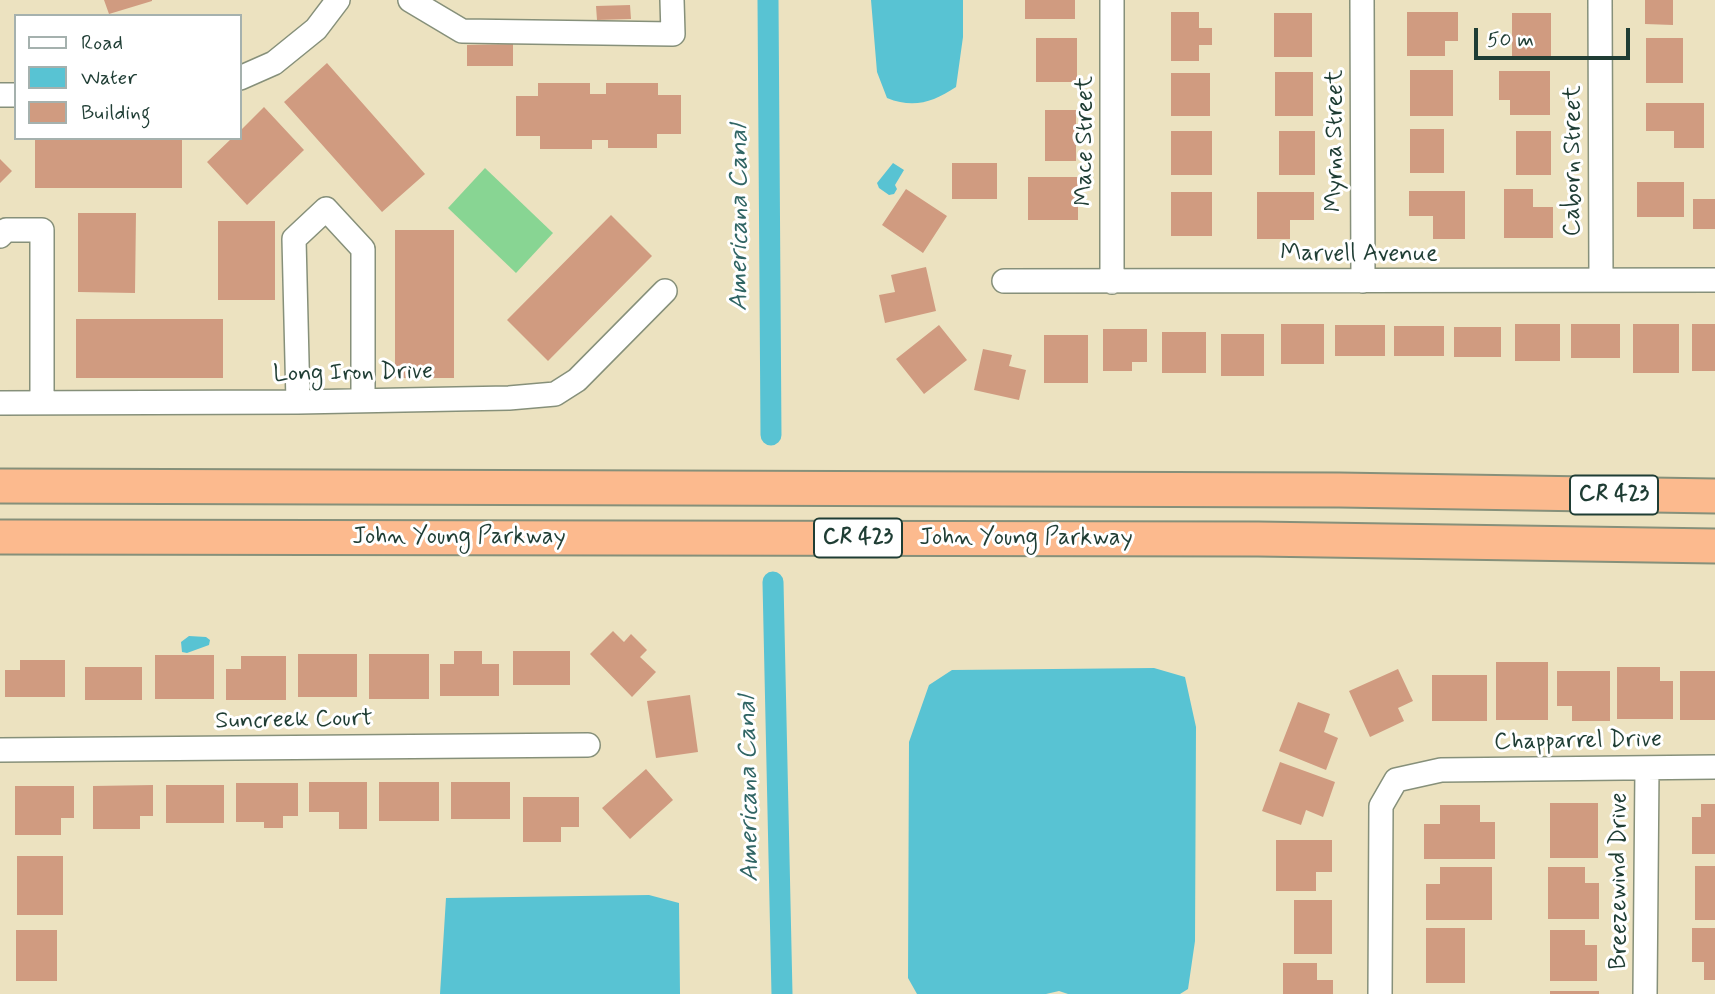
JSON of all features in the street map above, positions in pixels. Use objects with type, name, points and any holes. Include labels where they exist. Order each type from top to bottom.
[{"type":"highway","name":"John Young Parkway","points":[[0,486],[1339,490],[1715,496]]},
{"type":"highway","points":[[1258,539],[1266,526],[1282,513],[1339,490]]},
{"type":"highway","name":"John Young Parkway","points":[[0,537],[1258,539],[1715,546]]},
{"type":"street","points":[[242,77],[274,63],[316,29],[338,0]]},
{"type":"street","points":[[410,0],[462,31],[673,34],[672,0]]},
{"type":"street","name":"Mace Street","points":[[1112,0],[1112,282]]},
{"type":"street","name":"Myrna Street","points":[[1362,0],[1363,281]]},
{"type":"street","name":"Caborn Street","points":[[1601,0],[1601,280]]},
{"type":"street","points":[[298,402],[295,239],[326,209],[363,249],[363,400]]},
{"type":"street","points":[[0,236],[6,230],[42,230],[42,403]]},
{"type":"street","name":"Marvell Avenue","points":[[1003,281],[1715,280]]},
{"type":"street","name":"Long Iron Drive","points":[[0,403],[298,402],[509,398],[555,394],[578,380],[665,291]]},
{"type":"street","name":"Suncreek Court","points":[[0,750],[588,745]]},
{"type":"street","name":"Chapparrel Drive","points":[[1380,994],[1381,806],[1396,780],[1441,770],[1715,767]]},
{"type":"street","name":"Breezewind Drive","points":[[1645,994],[1647,768]]},
{"type":"green space","points":[[485,168],[553,233],[516,273],[448,208]]},
{"type":"water","points":[[871,0],[963,0],[963,37],[956,87],[923,102],[906,103],[887,98],[877,72]]},
{"type":"water","points":[[893,163],[904,170],[895,185],[897,189],[894,194],[889,195],[879,188],[877,183]]},
{"type":"water","points":[[189,636],[206,637],[210,640],[209,645],[187,653],[182,652],[181,642]]},
{"type":"water","points":[[1154,668],[1185,677],[1196,727],[1195,941],[1188,989],[1180,994],[1068,994],[1059,991],[1046,994],[917,994],[908,978],[909,742],[929,685],[952,670]]},
{"type":"water","points":[[649,895],[679,903],[680,994],[440,994],[446,898]]},
{"type":"building","points":[[104,0],[152,0],[152,1],[109,14]]},
{"type":"building","points":[[1025,0],[1075,0],[1075,19],[1025,19]]},
{"type":"building","points":[[1645,0],[1673,0],[1673,25],[1645,24]]},
{"type":"building","points":[[630,5],[631,19],[597,20],[596,6]]},
{"type":"building","points":[[1171,12],[1199,12],[1199,28],[1212,28],[1212,45],[1199,45],[1199,61],[1171,61]]},
{"type":"building","points":[[1407,12],[1458,12],[1458,41],[1445,41],[1445,56],[1407,56]]},
{"type":"building","points":[[1274,13],[1312,13],[1312,57],[1274,57]]},
{"type":"building","points":[[1512,13],[1551,13],[1551,56],[1512,56]]},
{"type":"building","points":[[1036,38],[1077,38],[1077,82],[1036,82]]},
{"type":"building","points":[[1646,38],[1683,38],[1683,83],[1646,83]]},
{"type":"building","points":[[513,44],[513,66],[467,66],[467,45]]},
{"type":"building","points":[[327,63],[425,174],[382,212],[284,102]]},
{"type":"building","points":[[1410,70],[1453,70],[1453,116],[1410,116]]},
{"type":"building","points":[[1499,71],[1550,71],[1550,115],[1510,115],[1510,100],[1499,100]]},
{"type":"building","points":[[1275,72],[1313,72],[1313,116],[1275,116]]},
{"type":"building","points":[[1171,73],[1210,73],[1210,116],[1171,116]]},
{"type":"building","points":[[538,83],[590,83],[590,94],[606,94],[606,83],[658,83],[658,95],[681,95],[681,134],[657,134],[657,148],[608,148],[608,140],[592,140],[592,149],[540,149],[540,136],[516,136],[516,96],[538,96]]},
{"type":"building","points":[[1646,103],[1704,103],[1704,148],[1674,148],[1674,131],[1646,131]]},
{"type":"building","points":[[264,107],[304,150],[247,205],[207,162],[230,140],[242,140],[242,129]]},
{"type":"building","points":[[1045,110],[1076,110],[1076,161],[1045,161]]},
{"type":"building","points":[[1410,129],[1444,129],[1444,173],[1410,173]]},
{"type":"building","points":[[1171,131],[1212,131],[1212,175],[1171,175]]},
{"type":"building","points":[[1279,131],[1315,131],[1315,175],[1279,175]]},
{"type":"building","points":[[1516,131],[1551,131],[1551,175],[1516,175]]},
{"type":"building","points":[[35,140],[182,140],[182,188],[35,188]]},
{"type":"building","points":[[0,159],[12,171],[0,183]]},
{"type":"building","points":[[952,163],[997,163],[997,199],[952,199]]},
{"type":"building","points":[[1028,177],[1078,177],[1078,220],[1028,220]]},
{"type":"building","points":[[1637,182],[1684,182],[1684,217],[1637,217]]},
{"type":"building","points":[[906,189],[947,216],[923,253],[882,225]]},
{"type":"building","points":[[1504,189],[1533,189],[1533,207],[1553,207],[1553,238],[1504,238]]},
{"type":"building","points":[[1409,191],[1465,191],[1465,239],[1433,239],[1433,216],[1409,216]]},
{"type":"building","points":[[1171,192],[1212,192],[1212,236],[1171,236]]},
{"type":"building","points":[[1257,192],[1314,192],[1314,220],[1290,220],[1290,239],[1257,239]]},
{"type":"building","points":[[1693,199],[1715,199],[1715,229],[1693,229]]},
{"type":"building","points":[[78,213],[136,213],[135,293],[78,292]]},
{"type":"building","points":[[611,215],[652,256],[548,361],[507,320]]},
{"type":"building","points":[[218,221],[275,221],[275,300],[218,300]]},
{"type":"building","points":[[395,230],[454,230],[454,378],[395,378]]},
{"type":"building","points":[[926,267],[936,311],[885,323],[879,295],[895,292],[891,275]]},
{"type":"building","points":[[76,319],[223,319],[223,378],[76,378]]},
{"type":"building","points":[[1281,324],[1324,324],[1324,364],[1281,364]]},
{"type":"building","points":[[1515,324],[1560,324],[1560,361],[1515,361]]},
{"type":"building","points":[[1571,324],[1620,324],[1620,358],[1571,358]]},
{"type":"building","points":[[1633,324],[1679,324],[1679,373],[1633,373]]},
{"type":"building","points":[[1692,324],[1715,324],[1715,371],[1692,371]]},
{"type":"building","points":[[939,325],[967,360],[924,394],[896,359]]},
{"type":"building","points":[[1335,325],[1385,325],[1385,356],[1335,356]]},
{"type":"building","points":[[1394,326],[1444,326],[1444,356],[1394,356]]},
{"type":"building","points":[[1454,327],[1501,327],[1501,357],[1454,357]]},
{"type":"building","points":[[1103,329],[1147,329],[1147,362],[1132,362],[1132,371],[1103,371]]},
{"type":"building","points":[[1162,332],[1206,332],[1206,373],[1162,373]]},
{"type":"building","points":[[1221,334],[1264,334],[1264,376],[1221,376]]},
{"type":"building","points":[[1044,335],[1088,335],[1088,383],[1044,383]]},
{"type":"building","points":[[983,349],[1012,355],[1009,366],[1026,370],[1019,400],[974,390]]},
{"type":"building","points":[[613,631],[624,642],[631,634],[647,650],[640,657],[656,672],[632,697],[590,654]]},
{"type":"building","points":[[454,651],[482,651],[482,664],[499,664],[499,696],[440,696],[440,664],[454,664]]},
{"type":"building","points":[[513,651],[570,651],[570,685],[513,685]]},
{"type":"building","points":[[298,654],[357,654],[357,697],[298,697]]},
{"type":"building","points":[[369,654],[429,654],[429,699],[369,699]]},
{"type":"building","points":[[155,655],[214,655],[214,699],[155,699]]},
{"type":"building","points":[[241,656],[286,656],[286,700],[226,700],[226,669],[241,669]]},
{"type":"building","points":[[20,660],[65,660],[65,697],[5,697],[5,670],[20,670]]},
{"type":"building","points":[[1496,662],[1548,662],[1548,720],[1496,720]]},
{"type":"building","points":[[85,667],[142,667],[142,700],[85,700]]},
{"type":"building","points":[[1617,667],[1660,667],[1660,681],[1673,681],[1673,719],[1617,719]]},
{"type":"building","points":[[1398,669],[1413,701],[1398,708],[1404,721],[1370,737],[1349,691]]},
{"type":"building","points":[[1557,671],[1610,671],[1610,721],[1572,721],[1572,706],[1557,706]]},
{"type":"building","points":[[1680,671],[1715,671],[1715,720],[1680,720]]},
{"type":"building","points":[[1432,675],[1487,675],[1487,721],[1432,721]]},
{"type":"building","points":[[690,695],[698,752],[656,758],[647,701]]},
{"type":"building","points":[[1298,702],[1330,714],[1324,732],[1338,738],[1326,770],[1279,751]]},
{"type":"building","points":[[1280,762],[1335,782],[1323,817],[1306,810],[1301,825],[1262,811]]},
{"type":"building","points":[[646,769],[673,800],[630,839],[602,808]]},
{"type":"building","points":[[309,782],[367,782],[367,829],[339,829],[339,812],[309,812]]},
{"type":"building","points":[[379,782],[439,782],[439,821],[379,821]]},
{"type":"building","points":[[451,782],[510,782],[510,819],[451,819]]},
{"type":"building","points":[[236,783],[298,783],[298,816],[283,816],[283,828],[264,828],[264,822],[236,822]]},
{"type":"building","points":[[153,785],[153,816],[140,816],[140,829],[93,829],[93,786]]},
{"type":"building","points":[[166,785],[224,785],[224,823],[166,823]]},
{"type":"building","points":[[15,786],[74,786],[74,818],[61,818],[61,835],[15,835]]},
{"type":"building","points":[[523,797],[579,797],[579,827],[561,827],[561,842],[523,842]]},
{"type":"building","points":[[1550,803],[1598,803],[1598,858],[1550,858]]},
{"type":"building","points":[[1701,804],[1715,804],[1715,854],[1692,854],[1692,817],[1701,817]]},
{"type":"building","points":[[1440,805],[1480,805],[1480,822],[1495,822],[1495,859],[1424,859],[1424,824],[1440,824]]},
{"type":"building","points":[[1276,840],[1332,840],[1332,872],[1316,872],[1316,891],[1276,891]]},
{"type":"building","points":[[17,856],[63,856],[63,915],[17,915]]},
{"type":"building","points":[[1695,866],[1715,866],[1715,920],[1695,920]]},
{"type":"building","points":[[1440,867],[1492,867],[1492,920],[1426,920],[1426,884],[1440,884]]},
{"type":"building","points":[[1548,867],[1585,867],[1585,883],[1599,883],[1599,919],[1548,919]]},
{"type":"building","points":[[1294,900],[1332,900],[1332,954],[1294,954]]},
{"type":"building","points":[[1426,928],[1465,928],[1465,983],[1426,983]]},
{"type":"building","points":[[1692,928],[1715,928],[1715,980],[1704,980],[1704,962],[1692,962]]},
{"type":"building","points":[[16,930],[57,930],[57,981],[16,981]]},
{"type":"building","points":[[1550,930],[1585,930],[1585,945],[1597,945],[1597,981],[1550,981]]},
{"type":"building","points":[[1283,963],[1317,963],[1317,980],[1333,980],[1333,994],[1283,994]]},
{"type":"building","points":[[1550,991],[1599,991],[1599,994],[1550,994]]},
{"type":"waterway","name":"Americana Canal","points":[[768,0],[771,435]]},
{"type":"waterway","name":"Americana Canal","points":[[773,582],[782,994]]}]
